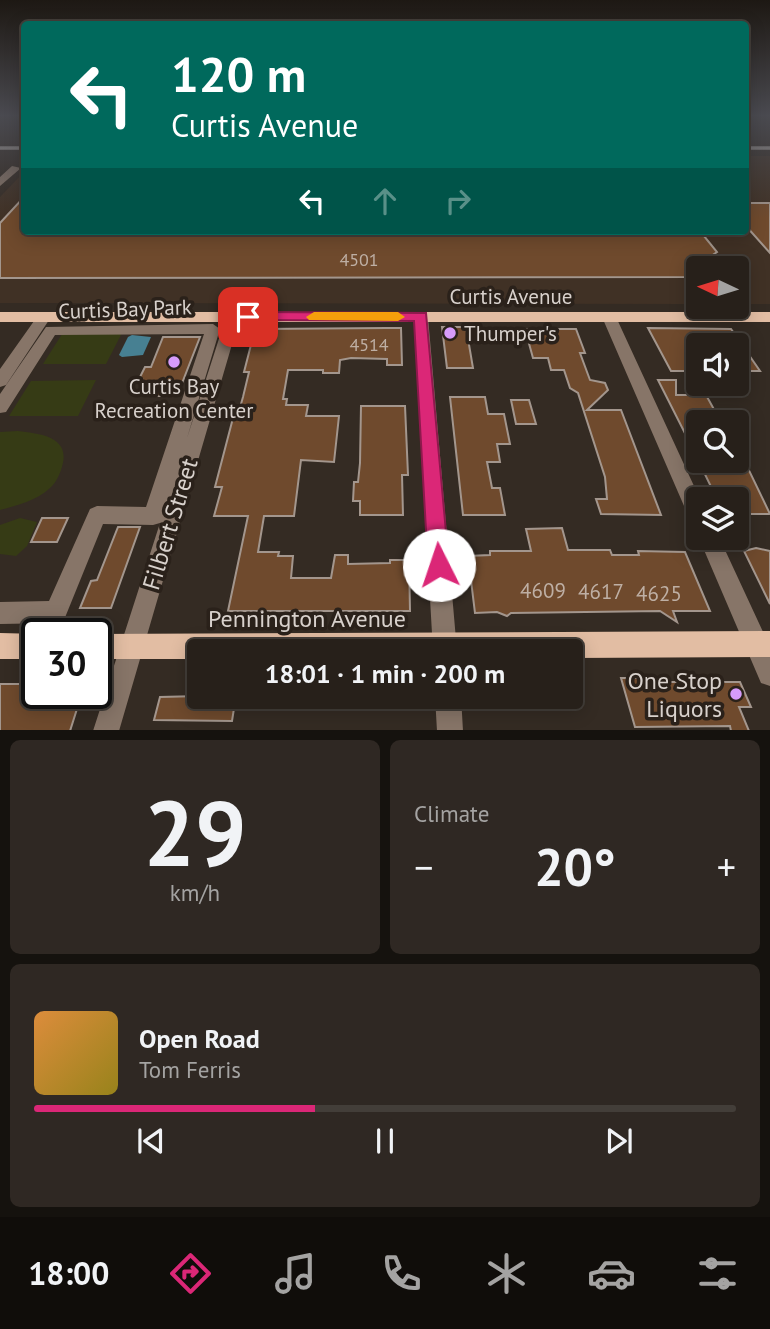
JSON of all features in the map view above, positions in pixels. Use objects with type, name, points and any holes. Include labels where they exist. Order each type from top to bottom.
[{"type":"main road","name":"Curtis Avenue","points":[[0,317],[770,317]]},
{"type":"main road","name":"Pennington Avenue","points":[[583,646],[763,644]]},
{"type":"main road","points":[[0,646],[21,646]]},
{"type":"main road","name":"Pennington Avenue","points":[[112,646],[187,646]]},
{"type":"street","points":[[0,183],[16,168]]},
{"type":"street","points":[[0,381],[44,317]]},
{"type":"street","name":"Filbert Street","points":[[106,730],[233,317]]},
{"type":"street","points":[[421,317],[444,639]]},
{"type":"street","points":[[609,317],[686,489]]},
{"type":"street","name":"Curtis Bay Park","points":[[0,407],[51,330],[213,329],[153,516],[97,515],[56,612],[0,612]]},
{"type":"street","points":[[715,550],[763,644],[770,674]]},
{"type":"street","points":[[449,709],[450,730]]},
{"type":"shaded area","points":[[749,156],[770,156],[770,304],[749,304],[749,256],[686,256],[686,304],[0,303],[0,197],[21,175],[21,235],[749,235]]},
{"type":"green space","points":[[64,331],[123,331],[106,364],[43,364]]},
{"type":"green space","points":[[96,380],[78,416],[9,416],[31,381]]},
{"type":"green space","points":[[18,431],[53,439],[63,450],[64,459],[57,480],[45,492],[27,502],[0,510],[0,432]]},
{"type":"green space","points":[[20,518],[37,522],[27,546],[16,556],[0,554],[0,525]]},
{"type":"water","points":[[128,337],[151,337],[143,355],[122,357],[119,355]]},
{"type":"building","points":[[21,200],[21,235],[703,235],[717,252],[711,256],[686,256],[686,277],[0,278],[0,223]]},
{"type":"building","points":[[749,203],[770,203],[770,253],[749,229]]},
{"type":"building","points":[[442,327],[466,327],[473,368],[447,368]]},
{"type":"building","points":[[401,328],[402,365],[387,365],[387,359],[351,358],[340,360],[339,373],[288,370],[283,399],[287,399],[286,405],[308,405],[306,416],[339,416],[334,462],[301,460],[294,516],[264,516],[258,552],[279,552],[278,556],[293,556],[291,578],[331,578],[335,555],[348,555],[348,564],[409,560],[410,611],[228,611],[248,516],[214,516],[222,487],[215,487],[233,418],[237,418],[243,397],[249,372],[244,372],[253,337],[257,337],[258,329]]},
{"type":"building","points":[[648,328],[731,329],[734,333],[686,333],[686,371],[671,371]]},
{"type":"building","points":[[525,329],[576,329],[585,353],[580,353],[590,380],[605,383],[608,390],[587,410],[621,410],[661,515],[601,514],[596,499],[607,499],[605,477],[578,393],[570,388],[564,370],[551,370],[548,358],[533,358]]},
{"type":"building","name":"Curtis Bay Recreation Center","points":[[163,337],[200,337],[177,396],[146,396],[151,383],[141,383],[142,379],[139,379],[145,367],[151,367]]},
{"type":"building","points":[[749,355],[760,371],[749,371]]},
{"type":"building","points":[[658,380],[676,380],[676,395],[707,396],[714,410],[686,410],[686,435]]},
{"type":"building","points":[[450,397],[485,397],[488,414],[504,414],[510,444],[497,444],[500,462],[487,462],[492,488],[500,488],[505,515],[463,515]]},
{"type":"building","points":[[511,400],[529,400],[536,424],[516,424]]},
{"type":"building","points":[[361,406],[405,406],[408,475],[402,475],[403,515],[360,515],[360,501],[353,501],[354,482],[358,482],[360,463]]},
{"type":"building","points":[[749,470],[770,514],[749,514],[749,487],[711,487],[704,473],[749,473]]},
{"type":"building","points":[[42,518],[68,518],[57,542],[31,542]]},
{"type":"building","points":[[118,527],[140,527],[111,608],[80,608],[91,581],[97,580]]},
{"type":"building","points":[[562,528],[568,550],[610,550],[612,555],[639,555],[638,551],[685,552],[710,611],[673,611],[677,622],[660,611],[511,613],[507,616],[497,612],[475,613],[468,556],[490,555],[490,551],[531,551],[526,529]]},
{"type":"building","points":[[756,548],[770,551],[770,604],[744,551]]},
{"type":"building","points":[[621,678],[664,678],[665,682],[740,682],[751,707],[739,707],[749,730],[731,730],[730,726],[635,727]]},
{"type":"building","points":[[0,684],[21,684],[21,709],[77,709],[70,730],[0,730]]},
{"type":"building","points":[[160,697],[187,697],[187,709],[234,709],[232,721],[154,720]]},
{"type":"slow traffic","points":[[314,317],[398,317]]},
{"type":"place","name":"Thumper's","points":[[450,333]]},
{"type":"place","name":"Curtis Bay Recreation Center","points":[[174,362]]},
{"type":"place","name":"One Stop Liquors","points":[[736,694]]},
{"type":"route","points":[[248,317],[421,317],[439,565]]}]
